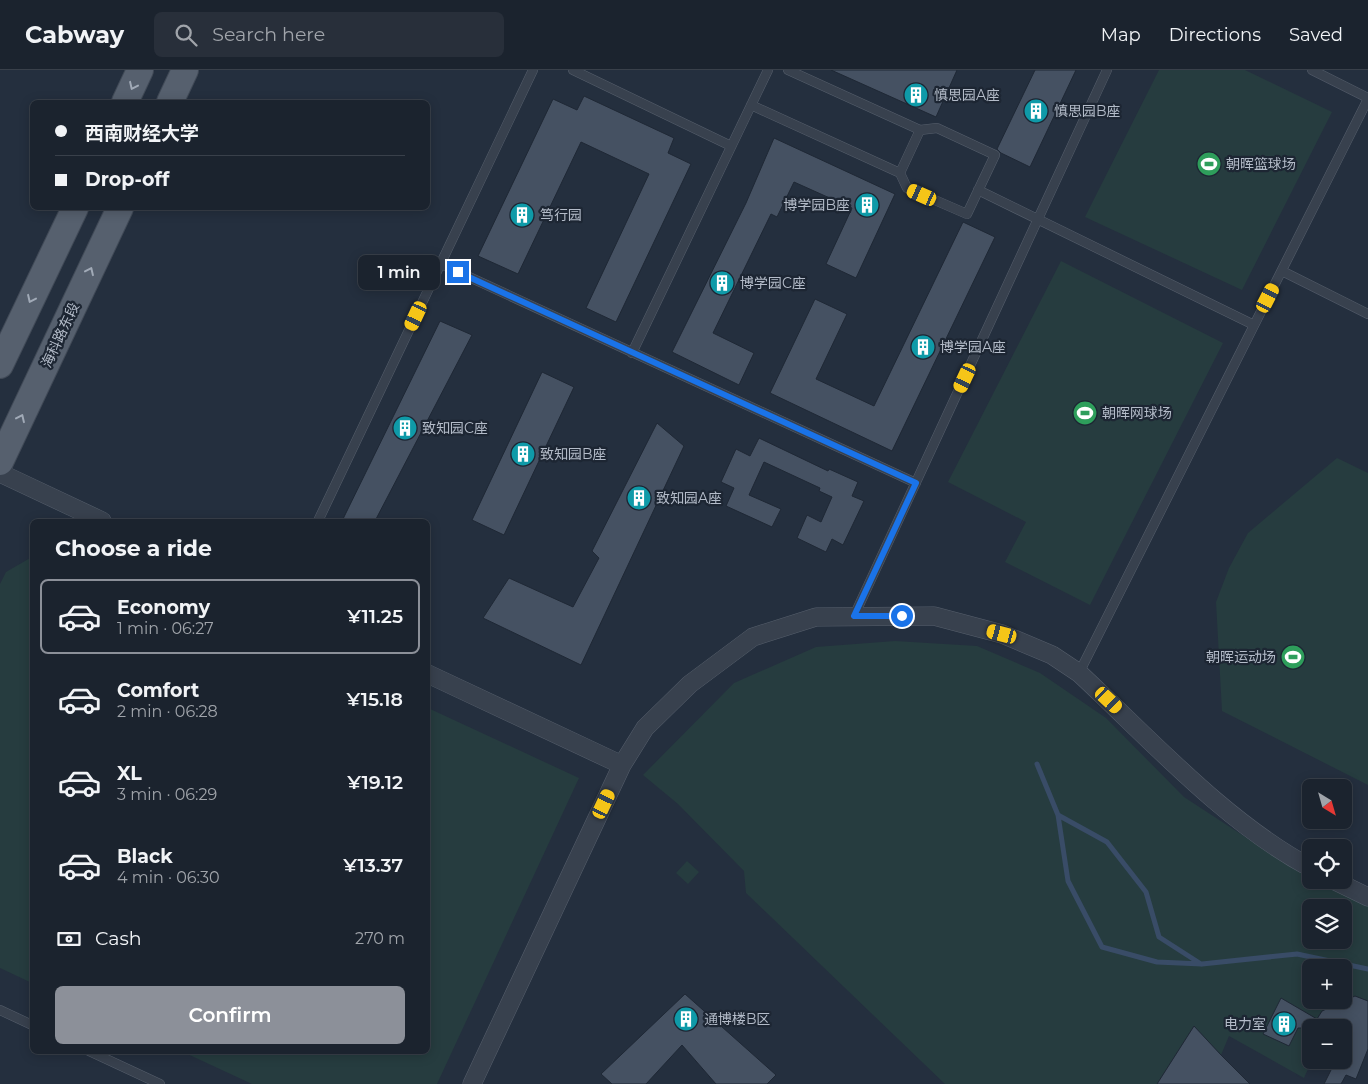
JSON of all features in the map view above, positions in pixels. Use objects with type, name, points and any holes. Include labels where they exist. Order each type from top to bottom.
[{"type":"main road","points":[[126,100],[140,70]]},
{"type":"main road","points":[[171,100],[185,70]]},
{"type":"main road","points":[[0,365],[74,210]]},
{"type":"main road","name":"海科路东段","points":[[0,462],[119,210]]},
{"type":"street","points":[[0,473],[98,519]]},
{"type":"street","points":[[472,1084],[622,765],[645,728],[690,684],[753,637],[816,618],[934,616],[1002,634],[1052,655],[1079,672],[1230,814],[1284,854],[1302,863]]},
{"type":"street","points":[[430,675],[622,765]]},
{"type":"street","points":[[1352,889],[1368,897]]},
{"type":"lane","points":[[319,519],[533,70]]},
{"type":"lane","points":[[573,70],[731,146]]},
{"type":"lane","points":[[632,353],[768,70]]},
{"type":"lane","points":[[751,105],[900,173],[907,188],[967,214],[995,155],[938,128],[920,130],[788,70]]},
{"type":"lane","points":[[854,616],[1107,70]]},
{"type":"lane","points":[[1079,672],[1368,99],[1312,70]]},
{"type":"lane","points":[[900,173],[920,130]]},
{"type":"lane","points":[[978,190],[1254,325]]},
{"type":"lane","points":[[441,264],[916,483]]},
{"type":"lane","points":[[1282,271],[1368,314]]},
{"type":"lane","points":[[0,1010],[30,1024]]},
{"type":"lane","points":[[95,1054],[160,1084]]},
{"type":"green space","name":"朝晖篮球场","points":[[1159,70],[1245,70],[1332,112],[1242,290],[1085,217]]},
{"type":"green space","name":"朝晖网球场","points":[[1061,261],[1223,343],[1090,605],[1005,562],[1026,522],[948,482]]},
{"type":"green space","name":"朝晖运动场","points":[[1337,458],[1368,473],[1368,785],[1222,711],[1216,602],[1229,568],[1248,533]]},
{"type":"green space","points":[[30,558],[30,982],[0,968],[0,584],[6,572]]},
{"type":"green space","points":[[895,641],[977,646],[1040,673],[1106,718],[1184,797],[1302,874],[1302,889],[1340,889],[1368,898],[1368,1001],[1355,996],[1352,997],[1352,959],[1302,959],[1302,1009],[1326,1009],[1322,1011],[1317,1019],[1302,1019],[1302,1069],[1308,1069],[1304,1078],[1229,1036],[1221,1055],[1194,1026],[1157,1084],[945,1084],[746,893],[744,871],[678,804],[643,775],[734,683],[816,647]]},
{"type":"green space","points":[[430,709],[579,778],[437,1084],[252,1084],[187,1054],[430,1054]]},
{"type":"green space","points":[[687,861],[699,872],[688,884],[676,873]]},
{"type":"building","name":"慎思园A座","points":[[831,70],[957,70],[936,117]]},
{"type":"building","name":"慎思园B座","points":[[1035,70],[1076,70],[1030,167],[1001,153],[997,149]]},
{"type":"building","name":"笃行园","points":[[584,96],[674,138],[668,153],[691,164],[616,322],[586,308],[649,174],[581,142],[518,274],[478,256],[553,99],[577,110]]},
{"type":"building","points":[[774,138],[895,194],[856,278],[826,264],[852,208],[794,182],[777,217],[771,214],[713,333],[754,353],[739,385],[672,352],[746,203]]},
{"type":"building","name":"博学园A座","points":[[963,222],[995,237],[892,451],[770,393],[815,299],[847,314],[816,379],[874,406]]},
{"type":"building","name":"致知园C座","points":[[440,321],[472,335],[376,519],[343,519]]},
{"type":"building","name":"致知园B座","points":[[542,372],[574,387],[504,535],[472,520]]},
{"type":"building","name":"致知园A座","points":[[657,423],[684,446],[581,665],[483,618],[509,578],[573,607],[599,558],[592,551]]},
{"type":"building","points":[[759,438],[828,471],[829,469],[858,482],[852,496],[864,501],[843,545],[832,539],[826,552],[797,538],[807,515],[821,522],[832,497],[819,491],[820,488],[764,462],[749,495],[781,509],[772,527],[726,506],[734,488],[721,482],[736,449],[750,456]]},
{"type":"building","name":"通博楼B区","points":[[685,994],[776,1075],[767,1084],[716,1084],[682,1045],[646,1084],[612,1084],[601,1074]]},
{"type":"building","points":[[1355,996],[1368,1001],[1368,1049],[1356,1079],[1346,1075],[1341,1084],[1324,1084],[1332,1069],[1352,1069],[1352,1019],[1317,1019],[1322,1011],[1326,1009],[1352,1009],[1352,997]]},
{"type":"building","points":[[1281,998],[1317,1019],[1302,1019],[1302,1028],[1298,1028],[1289,1046],[1263,1034]]},
{"type":"building","points":[[1194,1026],[1221,1055],[1250,1084],[1157,1084]]},
{"type":"waterway","points":[[1037,764],[1058,815],[1068,881],[1102,947],[1157,962],[1202,964],[1297,954],[1368,969]]},
{"type":"waterway","points":[[1058,815],[1107,842],[1146,892],[1159,937],[1201,964]]},
{"type":"place","name":"慎思园A座","points":[[916,95]]},
{"type":"place","name":"慎思园B座","points":[[1036,111]]},
{"type":"place","name":"朝晖篮球场","points":[[1209,164]]},
{"type":"place","name":"博学园B座","points":[[867,205]]},
{"type":"place","name":"笃行园","points":[[522,215]]},
{"type":"place","name":"博学园C座","points":[[722,283]]},
{"type":"place","name":"博学园A座","points":[[923,347]]},
{"type":"place","name":"朝晖网球场","points":[[1085,413]]},
{"type":"place","name":"致知园C座","points":[[405,428]]},
{"type":"place","name":"致知园B座","points":[[523,454]]},
{"type":"place","name":"致知园A座","points":[[639,498]]},
{"type":"place","name":"朝晖运动场","points":[[1293,657]]},
{"type":"place","name":"通博楼B区","points":[[686,1019]]},
{"type":"place","name":"电力室","points":[[1284,1024]]},
{"type":"route","points":[[458,272],[916,483],[854,616],[902,616]]}]
